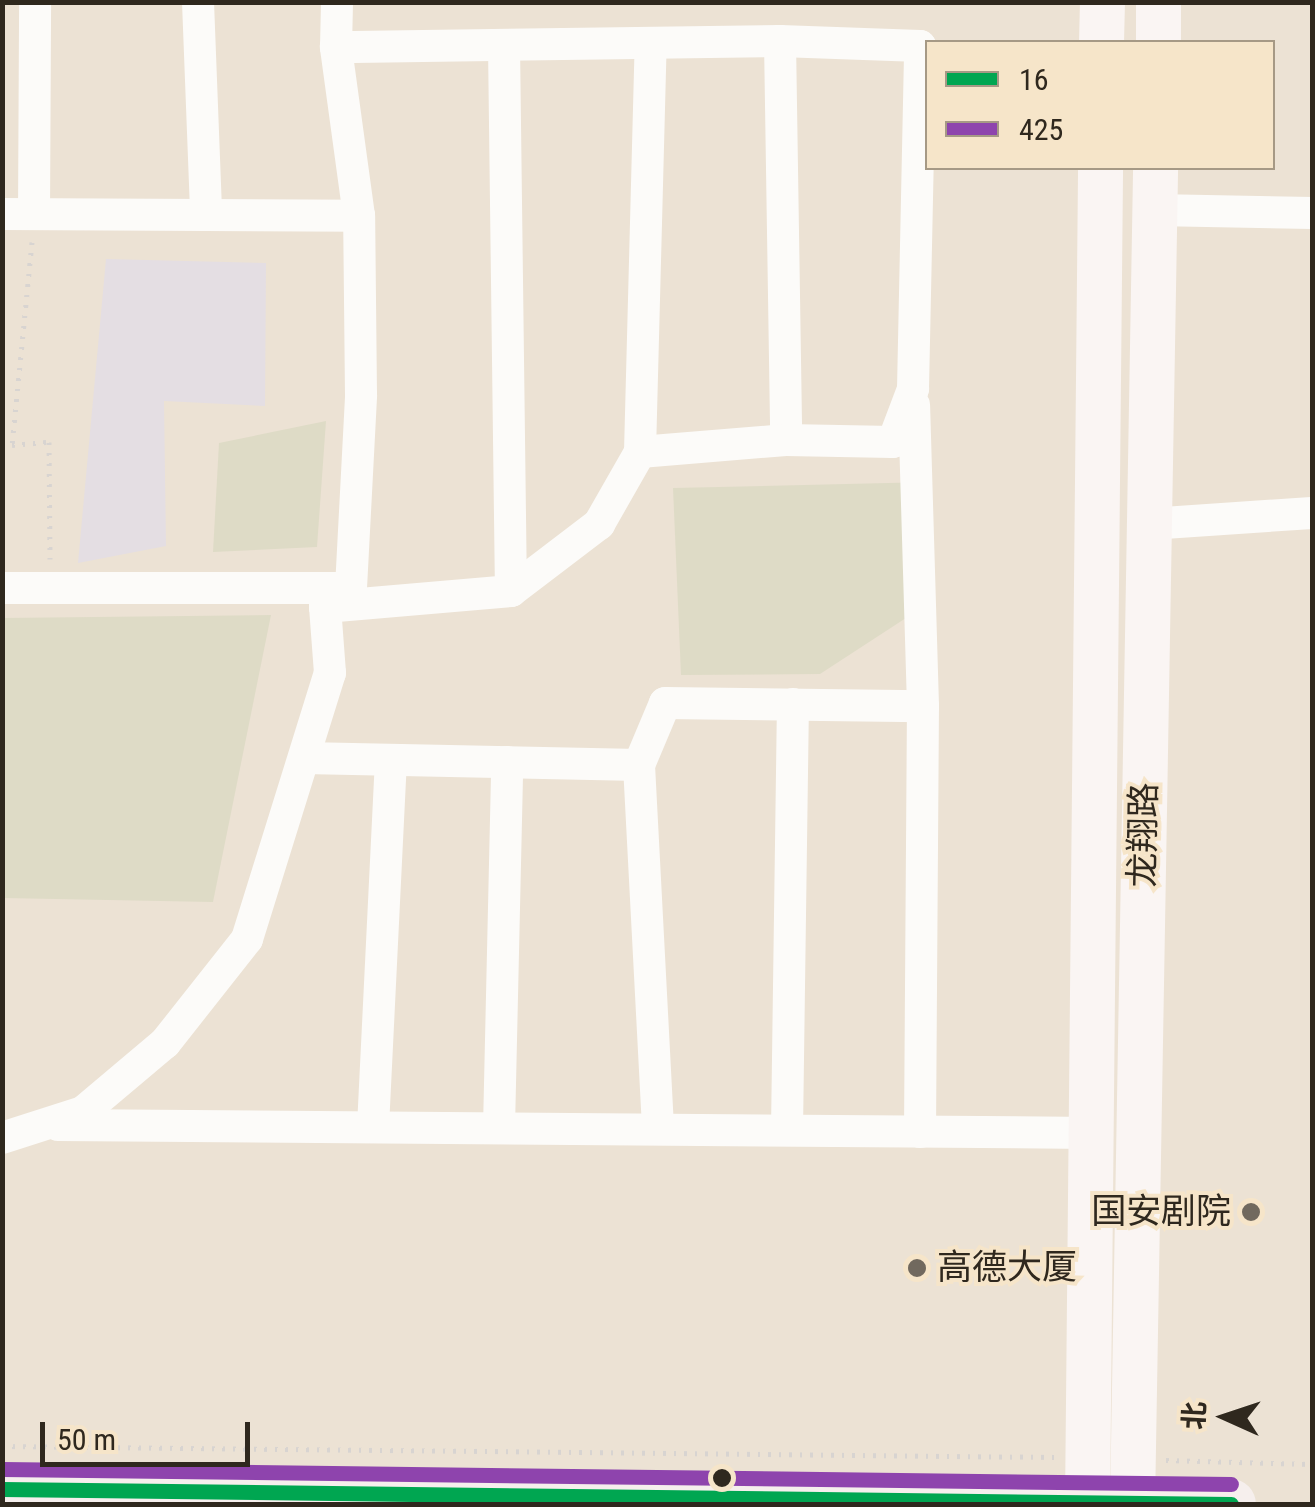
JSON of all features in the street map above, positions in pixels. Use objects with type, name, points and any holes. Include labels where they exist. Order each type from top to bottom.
[{"type":"main road","points":[[2,1489],[1110,1488],[1231,1504]]},
{"type":"street","points":[[35,2],[18,214],[360,216]]},
{"type":"street","points":[[198,2],[206,215]]},
{"type":"street","points":[[2,1138],[83,1112],[165,1042],[246,939],[330,673],[361,394],[360,216],[336,48],[337,2]]},
{"type":"street","points":[[1101,40],[1102,2]]},
{"type":"street","points":[[1158,2],[1158,40]]},
{"type":"street","points":[[336,48],[780,41],[924,46],[913,390],[922,706],[920,1132]]},
{"type":"street","points":[[780,41],[786,440]]},
{"type":"street","points":[[2,588],[338,598],[511,590],[599,524],[640,452],[651,43]]},
{"type":"street","points":[[504,45],[511,590]]},
{"type":"street","name":"龙翔路","points":[[1100,170],[1093,1133],[1110,1488]]},
{"type":"street","points":[[1155,188],[1312,213]]},
{"type":"street","name":"龙翔路","points":[[1110,1488],[1149,524],[1155,188]]},
{"type":"street","points":[[640,452],[786,440],[892,442],[913,390]]},
{"type":"street","points":[[1149,524],[1312,513]]},
{"type":"street","points":[[658,1129],[639,764],[665,702],[922,706]]},
{"type":"street","points":[[787,1130],[793,704]]},
{"type":"street","points":[[304,758],[639,764]]},
{"type":"street","points":[[373,1127],[392,760]]},
{"type":"street","points":[[499,1128],[507,762]]},
{"type":"street","points":[[44,1125],[1093,1133]]},
{"type":"path","points":[[18,214],[12,445],[50,442],[50,588]]},
{"type":"path","points":[[2,1446],[1110,1488],[1312,1464]]},
{"type":"shaded area","points":[[106,259],[266,263],[265,406],[164,401],[166,546],[78,563]]},
{"type":"shaded area","points":[[326,421],[317,547],[213,552],[219,443]]},
{"type":"shaded area","points":[[930,482],[929,603],[820,674],[681,675],[673,488]]},
{"type":"shaded area","points":[[271,615],[213,902],[3,898],[3,618]]},
{"type":"transit line","name":"425","points":[[2,1469],[1231,1484]]},
{"type":"transit line","name":"16","points":[[2,1489],[1231,1504]]},
{"type":"place","name":"国安剧院","points":[[1251,1212]]},
{"type":"place","name":"高德大厦","points":[[917,1268]]}]
